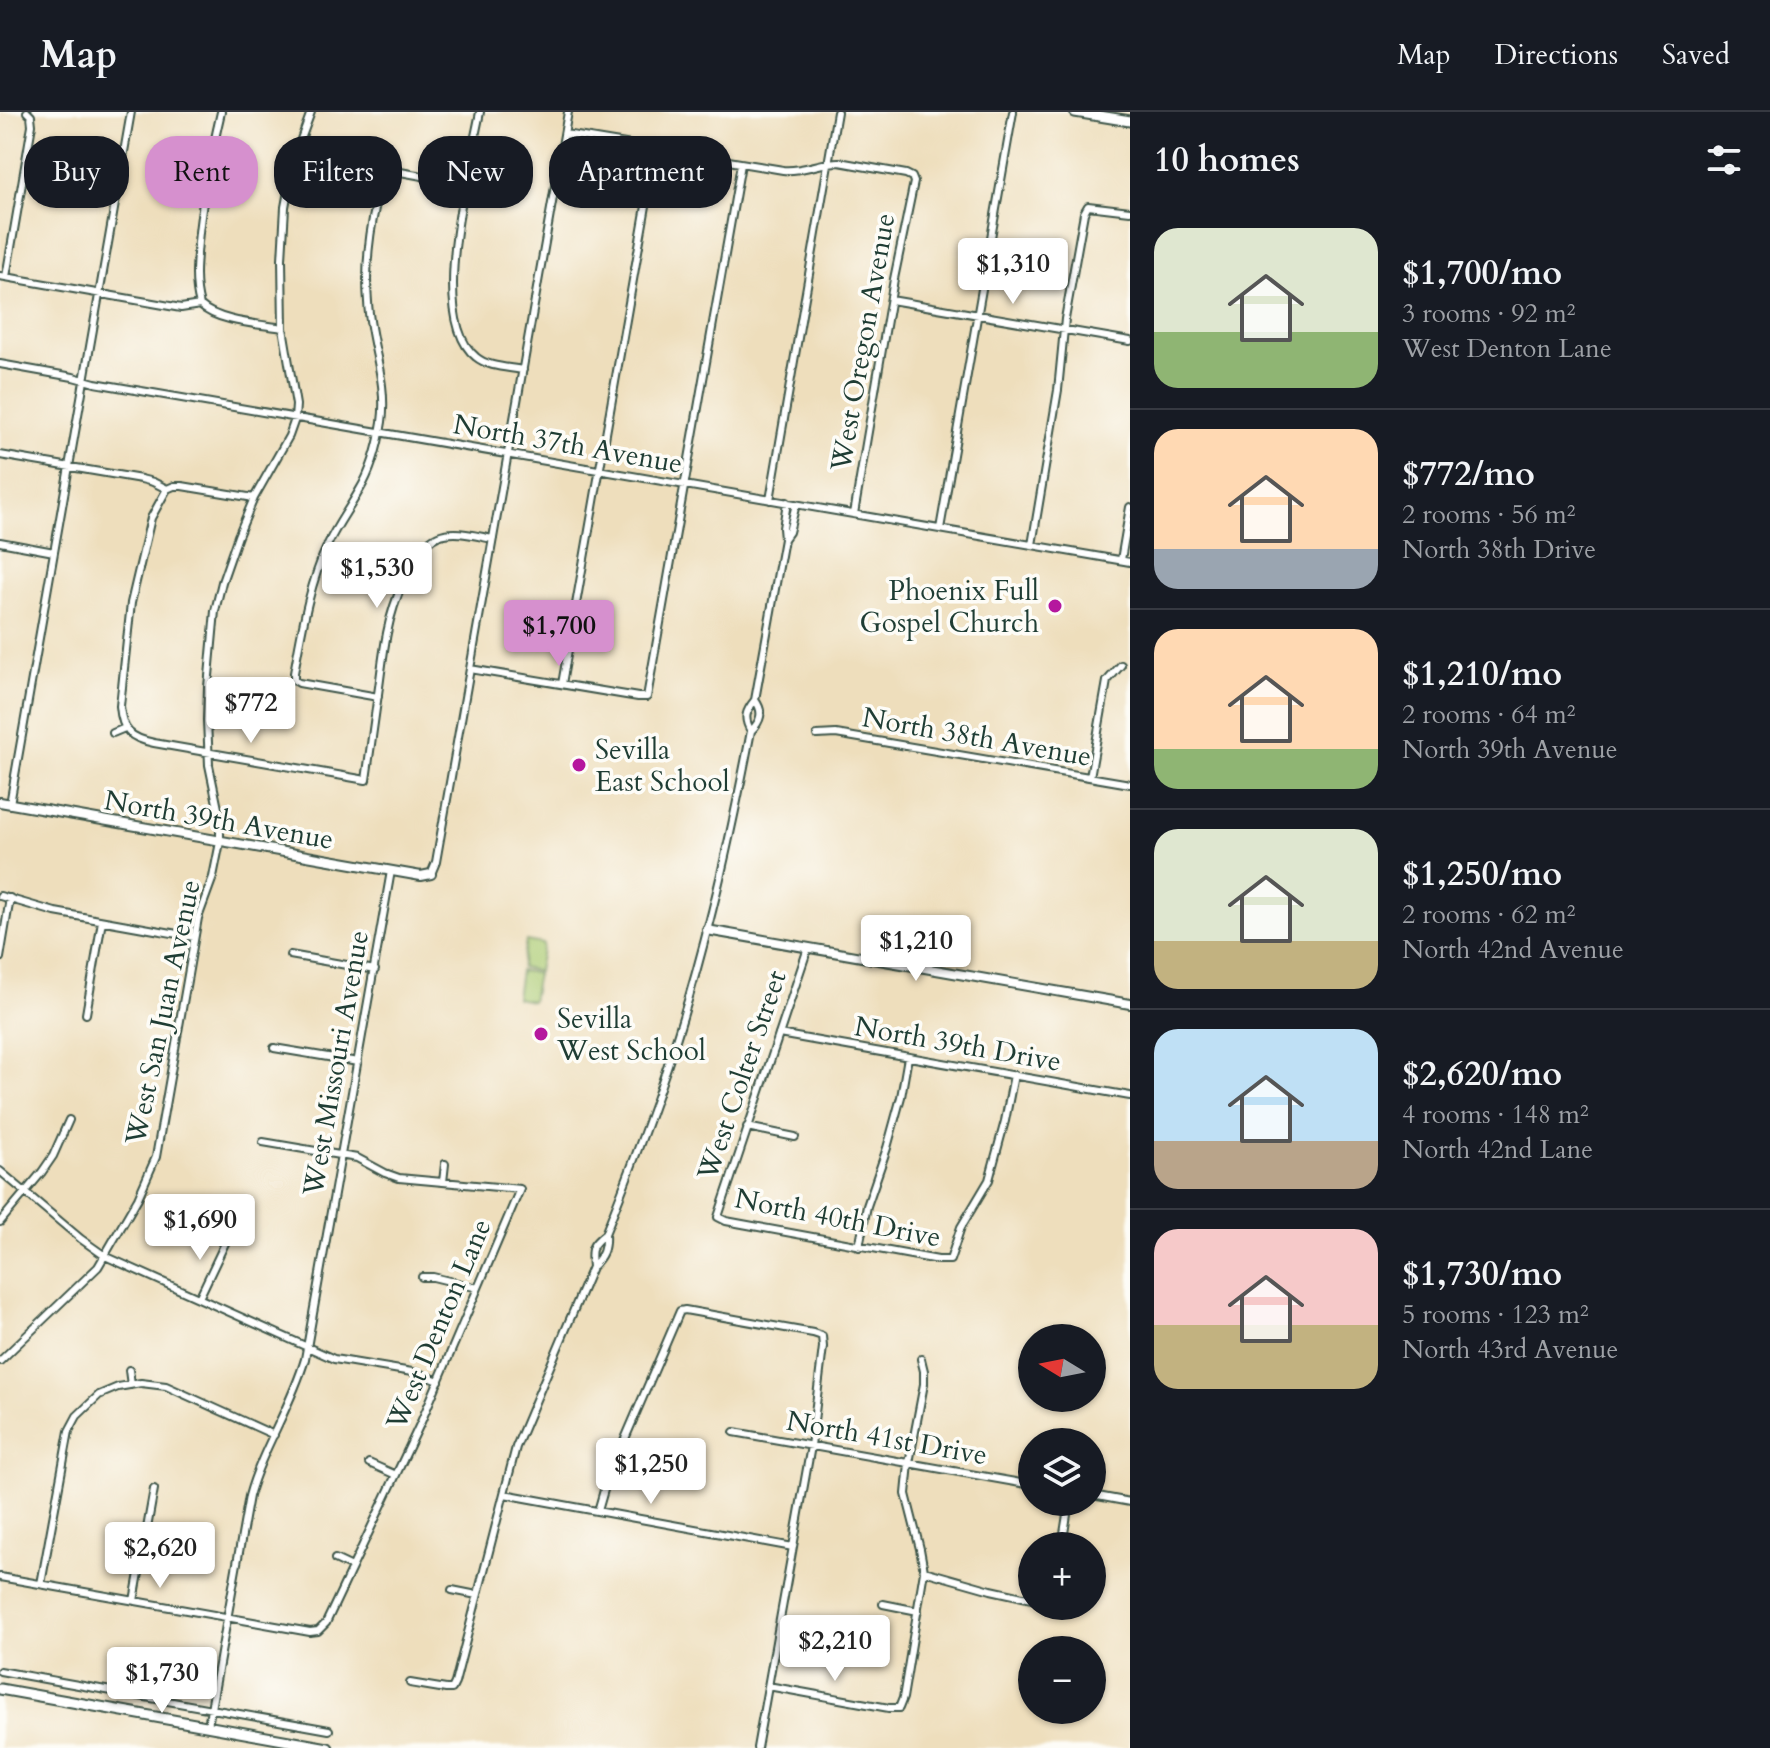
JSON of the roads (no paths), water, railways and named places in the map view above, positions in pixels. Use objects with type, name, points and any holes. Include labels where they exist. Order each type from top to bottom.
[{"type":"main road","points":[[1075,112],[1130,121]]},
{"type":"main road","points":[[0,1689],[208,1726],[289,1745],[328,1748]]},
{"type":"street","points":[[27,112],[32,125],[3,276],[181,308],[200,305]]},
{"type":"street","points":[[5,803],[54,552],[131,112]]},
{"type":"street","points":[[221,112],[200,214],[195,282],[200,305],[218,316],[283,328]]},
{"type":"street","name":"West San Juan Avenue","points":[[0,1361],[79,1286],[105,1256],[138,1198],[156,1157],[194,937],[213,877],[220,842],[220,818],[208,753],[208,687],[215,611],[222,582],[254,498],[289,436],[295,419],[296,405],[283,328],[285,207],[300,142],[311,112]]},
{"type":"street","points":[[475,136],[480,112]]},
{"type":"street","points":[[431,874],[436,862],[568,112]]},
{"type":"street","points":[[770,500],[837,112]]},
{"type":"street","points":[[940,529],[1013,112]]},
{"type":"street","points":[[565,134],[577,136]]},
{"type":"street","points":[[732,162],[800,171],[829,162]]},
{"type":"street","name":"West Oregon Avenue","points":[[829,162],[878,169],[912,177],[914,182],[854,514]]},
{"type":"street","points":[[470,669],[647,697],[741,164]]},
{"type":"street","points":[[378,697],[294,680],[305,612],[321,560],[336,527],[360,491],[374,462],[380,433],[384,384],[371,331],[367,273],[371,229],[384,169],[418,175]]},
{"type":"street","points":[[1032,545],[1084,213],[1088,206],[1130,211]]},
{"type":"street","points":[[462,208],[455,243],[453,281],[458,334],[478,359],[491,365],[523,370]]},
{"type":"street","points":[[562,684],[646,208]]},
{"type":"street","points":[[891,300],[1130,341]]},
{"type":"street","points":[[463,360],[471,353]]},
{"type":"street","name":"North 37th Avenue","points":[[0,364],[295,419],[1130,562]]},
{"type":"street","points":[[0,455],[141,479],[167,489]]},
{"type":"street","points":[[254,498],[174,486],[167,489],[151,518],[131,603],[120,706],[125,728],[138,739],[366,780],[387,632],[409,570],[428,542],[438,536],[461,534],[493,539]]},
{"type":"street","points":[[751,731],[745,719],[747,710],[755,700],[784,539],[787,502]]},
{"type":"street","points":[[784,539],[789,532],[796,504]]},
{"type":"street","points":[[1121,560],[1130,507]]},
{"type":"street","points":[[434,528],[438,536]]},
{"type":"street","points":[[0,542],[54,552]]},
{"type":"street","points":[[1090,777],[1107,681],[1121,665]]},
{"type":"street","points":[[410,1683],[452,1689],[457,1676],[516,1447],[592,1267],[606,1248],[605,1234],[662,1085],[707,930],[751,731],[760,722],[759,705],[755,700]]},
{"type":"street","points":[[113,733],[125,728]]},
{"type":"street","name":"North 38th Avenue","points":[[817,735],[836,734],[1130,784]]},
{"type":"street","name":"North 39th Avenue","points":[[5,803],[391,871],[421,876],[431,874]]},
{"type":"street","name":"West Missouri Avenue","points":[[208,1726],[249,1496],[300,1378],[308,1348],[391,871]]},
{"type":"street","points":[[0,896],[55,912],[194,937]]},
{"type":"street","points":[[0,958],[10,898]]},
{"type":"street","points":[[86,1014],[102,921]]},
{"type":"street","points":[[707,930],[1130,1004]]},
{"type":"street","name":"West Colter Street","points":[[718,1217],[808,948]]},
{"type":"street","points":[[290,955],[375,970]]},
{"type":"street","name":"North 39th Drive","points":[[779,1034],[1130,1096]]},
{"type":"street","points":[[274,1048],[358,1062]]},
{"type":"street","points":[[859,1247],[867,1206],[901,1097],[908,1057]]},
{"type":"street","name":"North 40th Drive","points":[[718,1217],[859,1247],[950,1260],[961,1227],[989,1180],[1014,1075]]},
{"type":"street","points":[[0,1222],[53,1156],[69,1120]]},
{"type":"street","points":[[747,1127],[795,1137]]},
{"type":"street","points":[[263,1142],[357,1158],[394,1177],[443,1182],[445,1164]]},
{"type":"street","points":[[0,1171],[105,1256],[342,1361],[418,1373],[439,1381]]},
{"type":"street","name":"West Denton Lane","points":[[227,1618],[310,1632],[318,1631],[326,1623],[439,1381],[520,1189],[443,1182]]},
{"type":"street","points":[[592,1267],[590,1252],[594,1243],[605,1234]]},
{"type":"street","points":[[199,1298],[227,1239]]},
{"type":"street","points":[[422,1277],[478,1288]]},
{"type":"street","points":[[598,1511],[606,1483],[680,1311],[822,1336],[811,1446],[757,1748]]},
{"type":"street","points":[[768,1686],[899,1708],[924,1571],[906,1494],[924,1384],[921,1359]]},
{"type":"street","points":[[129,1370],[131,1385]]},
{"type":"street","points":[[41,1584],[69,1431],[84,1408],[108,1390],[141,1383],[166,1386],[274,1435]]},
{"type":"street","name":"North 41st Drive","points":[[734,1432],[1018,1482]]},
{"type":"street","name":"West Denton Lane","points":[[369,1463],[396,1475]]},
{"type":"street","points":[[134,1601],[154,1489]]},
{"type":"street","points":[[504,1494],[793,1547]]},
{"type":"street","points":[[1106,1498],[1130,1502]]},
{"type":"street","points":[[895,1503],[907,1503]]},
{"type":"street","points":[[335,1559],[352,1567]]},
{"type":"street","points":[[924,1571],[1018,1596]]},
{"type":"street","points":[[0,1577],[227,1618]]},
{"type":"street","points":[[452,1590],[477,1595]]},
{"type":"street","points":[[883,1604],[918,1611]]},
{"type":"street","points":[[0,1671],[329,1730]]},
{"type":"place","name":"Phoenix Full Gospel Church","points":[[1055,606]]},
{"type":"place","name":"Sevilla East School","points":[[579,765]]},
{"type":"place","name":"Sevilla West School","points":[[541,1034]]}]
